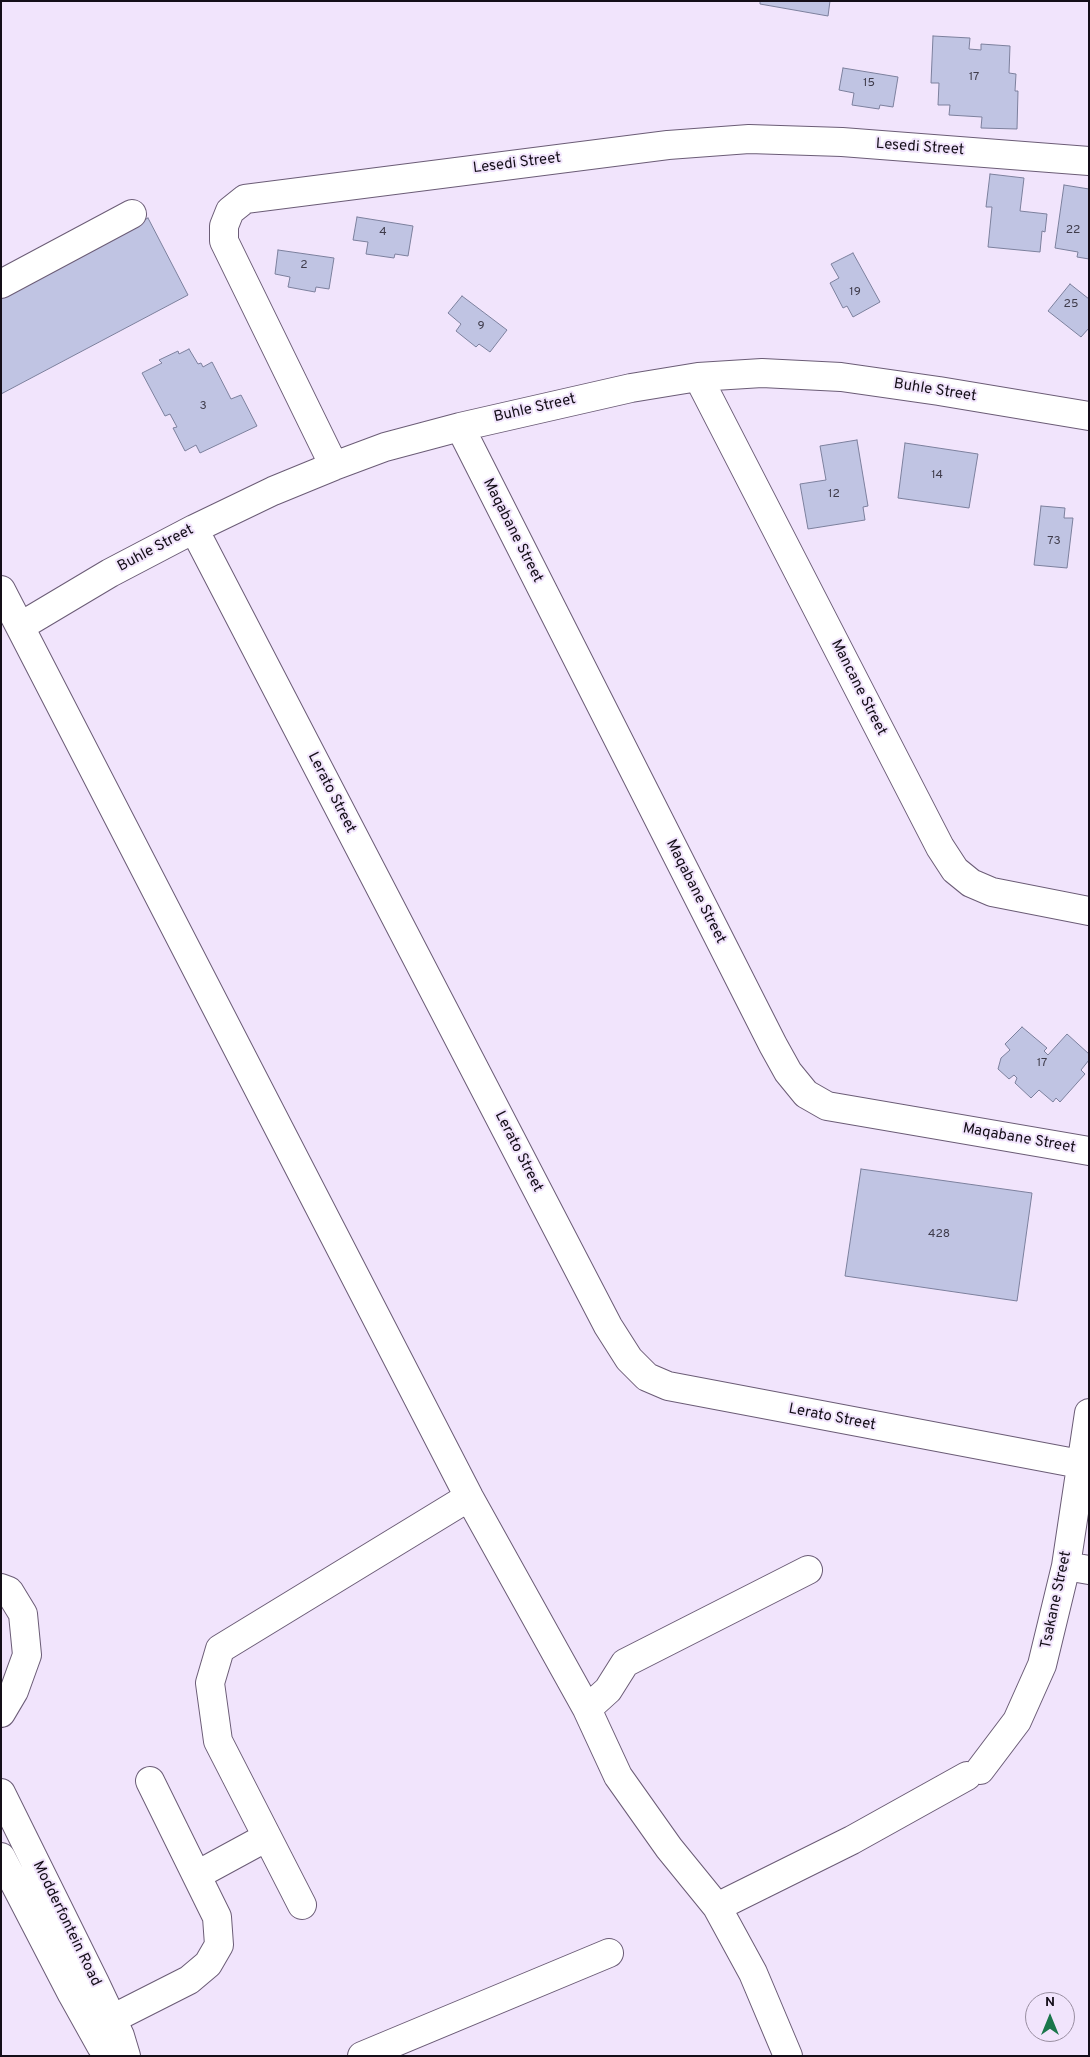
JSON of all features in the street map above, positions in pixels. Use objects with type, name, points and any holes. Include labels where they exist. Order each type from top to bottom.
[{"type":"street","name":"Lesedi Street","points":[[334,466],[224,241],[224,226],[230,212],[245,199],[668,145],[749,139],[842,142],[1089,161]]},
{"type":"street","points":[[1,284],[132,214]]},
{"type":"street","name":"Buhle Street","points":[[21,626],[110,573],[194,529],[273,491],[334,466],[385,447],[460,427],[631,388],[698,377],[762,373],[841,377],[939,390],[1089,416]]},
{"type":"street","name":"Mancane Street","points":[[698,377],[940,846],[955,870],[971,883],[992,892],[1089,911]]},
{"type":"street","name":"Maqabane Street","points":[[460,427],[773,1045],[788,1072],[806,1094],[827,1106],[836,1108],[1089,1151]]},
{"type":"street","name":"Lerato Street","points":[[194,529],[608,1326],[629,1358],[647,1377],[675,1388],[1080,1464]]},
{"type":"street","points":[[1,590],[469,1497],[587,1709],[618,1776],[669,1848],[717,1907],[753,1973],[788,2056]]},
{"type":"street","name":"Tsakane Street","points":[[717,1907],[852,1840],[973,1773],[1017,1721],[1042,1665],[1077,1568],[1080,1464],[1089,1413]]},
{"type":"street","points":[[302,1905],[218,1741],[210,1684],[220,1648],[469,1497]]},
{"type":"street","points":[[587,1709],[608,1690],[625,1663],[808,1570]]},
{"type":"street","points":[[1,1588],[9,1591],[22,1614],[27,1655],[14,1692],[1,1713]]},
{"type":"street","points":[[112,2019],[189,1980],[208,1964],[219,1945],[217,1917],[150,1781]]},
{"type":"street","name":"Modderfontein Road","points":[[1,1793],[112,2019],[126,2056]]},
{"type":"street","points":[[197,1874],[267,1837]]},
{"type":"street","name":"Modderfontein Road","points":[[1,1857],[72,1994],[101,2046],[110,2056]]},
{"type":"street","points":[[362,2056],[609,1953]]},
{"type":"building","points":[[760,1],[830,1],[828,16],[760,4]]},
{"type":"building","points":[[933,36],[970,38],[969,49],[981,50],[981,44],[1010,46],[1009,73],[1016,74],[1015,91],[1018,91],[1017,129],[981,128],[982,117],[949,115],[950,105],[938,105],[939,83],[931,83]]},
{"type":"building","points":[[843,68],[898,77],[893,107],[880,105],[879,109],[852,105],[854,93],[839,90]]},
{"type":"building","points":[[990,174],[1024,178],[1020,211],[1047,214],[1045,232],[1042,231],[1040,252],[988,247],[992,207],[986,207]]},
{"type":"building","points":[[1064,185],[1089,189],[1089,259],[1077,257],[1078,252],[1055,248]]},
{"type":"building","points":[[357,217],[413,226],[408,256],[395,254],[394,258],[366,254],[368,242],[353,240]]},
{"type":"building","points":[[148,218],[188,295],[1,394],[1,295]]},
{"type":"building","points":[[278,250],[334,258],[329,289],[316,287],[315,292],[288,287],[290,277],[275,274]]},
{"type":"building","points":[[853,253],[880,302],[853,317],[847,306],[843,308],[830,283],[839,278],[831,264]]},
{"type":"building","points":[[1070,284],[1089,299],[1089,328],[1081,337],[1048,311]]},
{"type":"building","points":[[462,296],[507,330],[490,352],[479,344],[476,347],[456,331],[461,324],[448,313]]},
{"type":"building","points":[[189,349],[198,364],[201,363],[203,367],[212,362],[231,399],[241,395],[257,426],[200,453],[196,445],[185,451],[173,428],[177,427],[170,414],[165,416],[142,373],[162,363],[159,360],[178,351],[179,354]]},
{"type":"building","points":[[857,440],[868,506],[863,507],[865,520],[808,529],[800,484],[826,480],[820,446]]},
{"type":"building","points":[[905,443],[978,454],[969,508],[898,498]]},
{"type":"building","points":[[1041,506],[1065,508],[1064,518],[1073,518],[1067,568],[1034,565]]},
{"type":"building","points":[[1022,1027],[1047,1048],[1044,1051],[1048,1055],[1067,1034],[1089,1054],[1089,1060],[1081,1070],[1085,1074],[1060,1102],[1056,1098],[1053,1102],[1039,1090],[1031,1098],[1015,1083],[1017,1078],[1014,1075],[1009,1079],[998,1069],[1001,1058],[1010,1050],[1005,1044]]},
{"type":"building","points":[[861,1169],[1032,1193],[1017,1301],[845,1276]]}]
